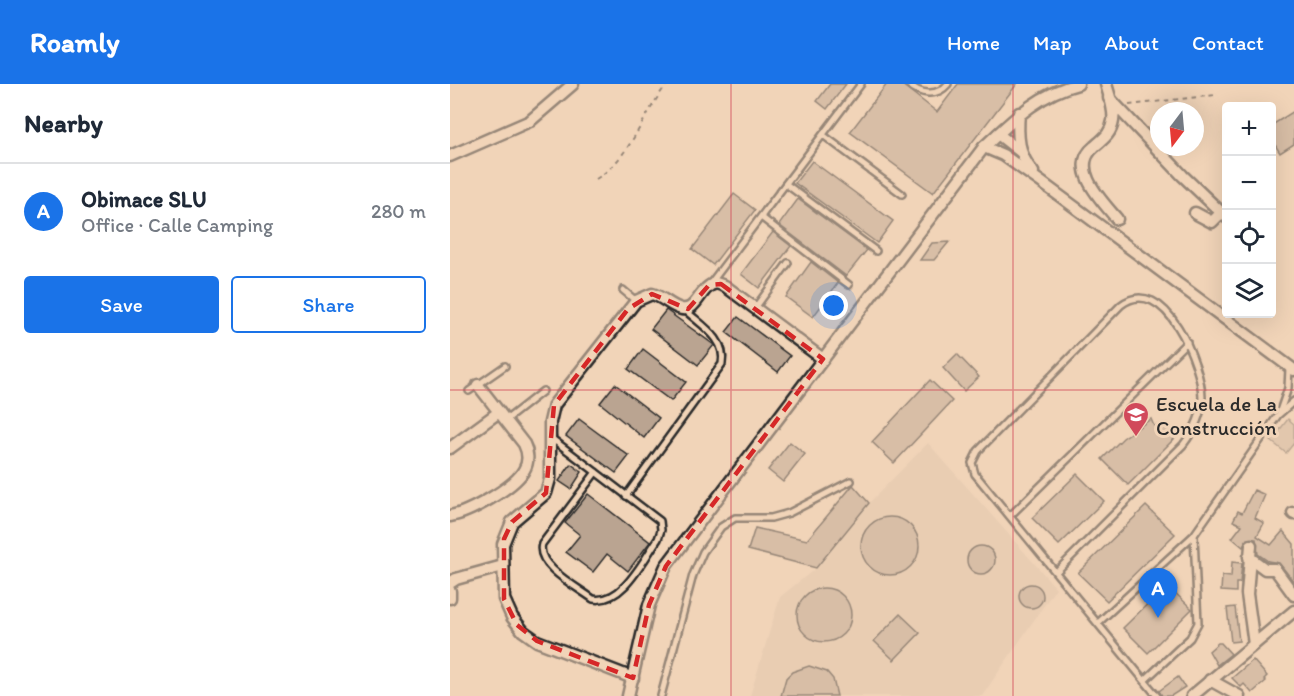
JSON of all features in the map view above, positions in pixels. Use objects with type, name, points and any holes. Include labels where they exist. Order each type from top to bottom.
[{"type":"street","points":[[450,156],[530,121],[573,84]]},
{"type":"street","points":[[628,696],[649,605],[666,566],[984,147],[1020,113],[1044,97],[1078,84]]},
{"type":"street","points":[[1106,84],[1113,102],[1112,126],[1103,140],[1089,154],[1085,169],[1096,193],[1117,219]]},
{"type":"street","points":[[1113,102],[1222,213]]},
{"type":"street","points":[[1020,113],[1017,135],[1021,152],[1028,167],[1041,182]]},
{"type":"street","points":[[998,134],[1021,152]]},
{"type":"street","points":[[984,147],[1003,155],[1041,182],[1291,368]]},
{"type":"street","points":[[1195,213],[1212,222],[1222,216]]},
{"type":"street","points":[[633,678],[537,641],[523,631],[512,617],[504,599],[504,539],[508,528],[546,493],[550,478],[551,416],[557,400],[636,301],[647,295],[657,295],[684,310],[695,304],[709,285],[721,284],[823,359]]},
{"type":"street","points":[[450,516],[474,509],[517,478],[525,470],[528,459],[526,448],[503,416],[473,388]]},
{"type":"street","points":[[450,448],[503,416]]},
{"type":"street","points":[[1254,644],[1248,615],[1250,551],[1265,569],[1275,569],[1294,595]]},
{"type":"street","points":[[450,583],[456,579],[503,566]]},
{"type":"street","points":[[450,591],[450,598]]},
{"type":"street","points":[[1192,696],[1294,610]]},
{"type":"street","points":[[1210,681],[1239,696]]},
{"type":"lane","points":[[709,285],[861,84]]},
{"type":"lane","points":[[908,84],[927,93],[937,92],[948,84]]},
{"type":"lane","points":[[823,135],[902,194]]},
{"type":"lane","points":[[786,184],[876,250]]},
{"type":"lane","points":[[761,217],[849,285]]},
{"type":"lane","points":[[755,308],[788,263]]},
{"type":"lane","points":[[623,290],[636,301]]},
{"type":"lane","points":[[1057,571],[1183,445],[1194,429],[1200,410],[1201,387],[1195,361],[1187,342],[1167,314],[1152,301],[1136,298],[1121,305],[975,455],[972,463],[975,474],[1057,571],[1157,696]]},
{"type":"lane","points":[[626,496],[722,364],[723,352],[720,342],[684,310]]},
{"type":"lane","points":[[1010,516],[1187,342]]},
{"type":"lane","points":[[473,388],[505,366]]},
{"type":"lane","points":[[1278,415],[1288,388],[1291,368]]},
{"type":"lane","points":[[503,416],[543,392]]},
{"type":"lane","points":[[1098,623],[1194,536],[1278,415],[1294,401]]},
{"type":"lane","points":[[550,437],[596,472],[626,496],[660,521],[660,535],[617,595],[607,599],[592,599],[545,563],[540,551],[542,544],[596,472]]},
{"type":"lane","points":[[661,696],[693,575],[703,552],[721,527],[735,518],[780,516],[850,481]]},
{"type":"lane","points":[[1145,680],[1190,638],[1198,623],[1194,536]]},
{"type":"path","points":[[596,179],[621,158],[649,109],[667,84]]},
{"type":"path","points":[[1113,102],[1215,95]]},
{"type":"highlighted area","points":[[721,284],[823,359],[666,566],[649,605],[633,678],[537,641],[517,625],[504,599],[504,539],[512,522],[546,493],[554,405],[628,309],[652,294],[688,309],[709,285]]},
{"type":"shaded area","points":[[1288,419],[1294,424],[1294,443],[1286,453],[1271,441]]},
{"type":"shaded area","points":[[928,443],[1056,588],[982,696],[750,696],[780,597],[816,568],[869,503]]},
{"type":"building","points":[[830,84],[846,84],[827,109],[817,101]]},
{"type":"building","points":[[887,84],[901,84],[937,112],[958,84],[1017,84],[933,193],[850,132]]},
{"type":"building","points":[[1294,111],[1294,144],[1280,153],[1276,146],[1276,122]]},
{"type":"building","points":[[812,161],[893,221],[877,243],[795,183]]},
{"type":"building","points":[[734,194],[755,210],[713,265],[692,249]]},
{"type":"building","points":[[798,199],[867,250],[846,276],[779,225]]},
{"type":"building","points":[[773,232],[791,246],[759,288],[741,274]]},
{"type":"building","points":[[949,242],[934,260],[920,260],[932,243]]},
{"type":"building","points":[[811,262],[838,283],[813,317],[786,297]]},
{"type":"building","points":[[666,310],[714,345],[698,365],[651,329]]},
{"type":"building","points":[[738,317],[790,356],[778,372],[726,332]]},
{"type":"building","points":[[643,349],[686,382],[671,401],[628,369]]},
{"type":"building","points":[[957,354],[979,377],[964,391],[943,368]]},
{"type":"building","points":[[930,380],[952,401],[894,463],[872,442]]},
{"type":"building","points":[[615,384],[659,418],[644,438],[600,403]]},
{"type":"building","points":[[579,419],[629,456],[616,473],[566,436]]},
{"type":"building","points":[[1151,419],[1154,426],[1166,423],[1178,435],[1128,485],[1102,459],[1123,438]]},
{"type":"building","points":[[790,442],[805,454],[783,482],[768,470]]},
{"type":"building","points":[[571,464],[582,472],[571,489],[559,481]]},
{"type":"building","points":[[1077,474],[1104,501],[1059,545],[1032,518]]},
{"type":"building","points":[[853,485],[869,503],[816,568],[748,550],[755,528],[807,540]]},
{"type":"building","points":[[1254,490],[1265,495],[1255,518],[1264,523],[1257,536],[1271,545],[1283,531],[1294,544],[1294,582],[1279,563],[1268,561],[1258,554],[1256,539],[1247,539],[1243,547],[1232,538],[1242,525],[1233,521],[1238,511],[1242,513]]},
{"type":"building","points":[[588,494],[650,542],[628,571],[607,554],[593,572],[566,552],[580,535],[565,523]]},
{"type":"building","points":[[1146,506],[1175,534],[1107,601],[1078,573]]},
{"type":"building","points":[[890,517],[901,519],[914,530],[919,546],[917,557],[906,570],[890,575],[879,573],[866,562],[861,546],[863,535],[874,522]]},
{"type":"building","points":[[981,546],[991,550],[995,560],[991,570],[981,574],[971,570],[967,560],[971,550]]},
{"type":"building","points":[[1232,562],[1242,563],[1240,583],[1236,583],[1236,592],[1221,591],[1222,576],[1231,577]]},
{"type":"building","points":[[1031,584],[1040,587],[1043,596],[1040,605],[1031,608],[1022,605],[1019,596],[1022,587]]},
{"type":"building","points":[[1167,585],[1192,609],[1148,653],[1123,628]]},
{"type":"building","points":[[819,588],[829,588],[839,592],[847,600],[851,615],[847,630],[839,638],[829,642],[819,642],[809,638],[801,630],[797,620],[797,610],[801,600],[809,592]]},
{"type":"building","points":[[1235,607],[1239,641],[1231,642],[1227,608]]},
{"type":"building","points":[[900,614],[920,633],[894,660],[874,641]]},
{"type":"building","points":[[1221,643],[1231,654],[1217,665],[1209,651]]},
{"type":"building","points":[[1253,660],[1267,676],[1264,679],[1266,681],[1252,693],[1244,684],[1241,687],[1232,678]]},
{"type":"building","points":[[809,666],[827,672],[833,679],[837,696],[781,696],[786,678],[792,672]]},
{"type":"building","points":[[1178,677],[1185,687],[1171,696],[1162,696],[1159,691]]},
{"type":"place","name":"Escuela de La Construcción","points":[[1136,438]]},
{"type":"place","name":"Obimace SLU","points":[[1158,618]]}]
